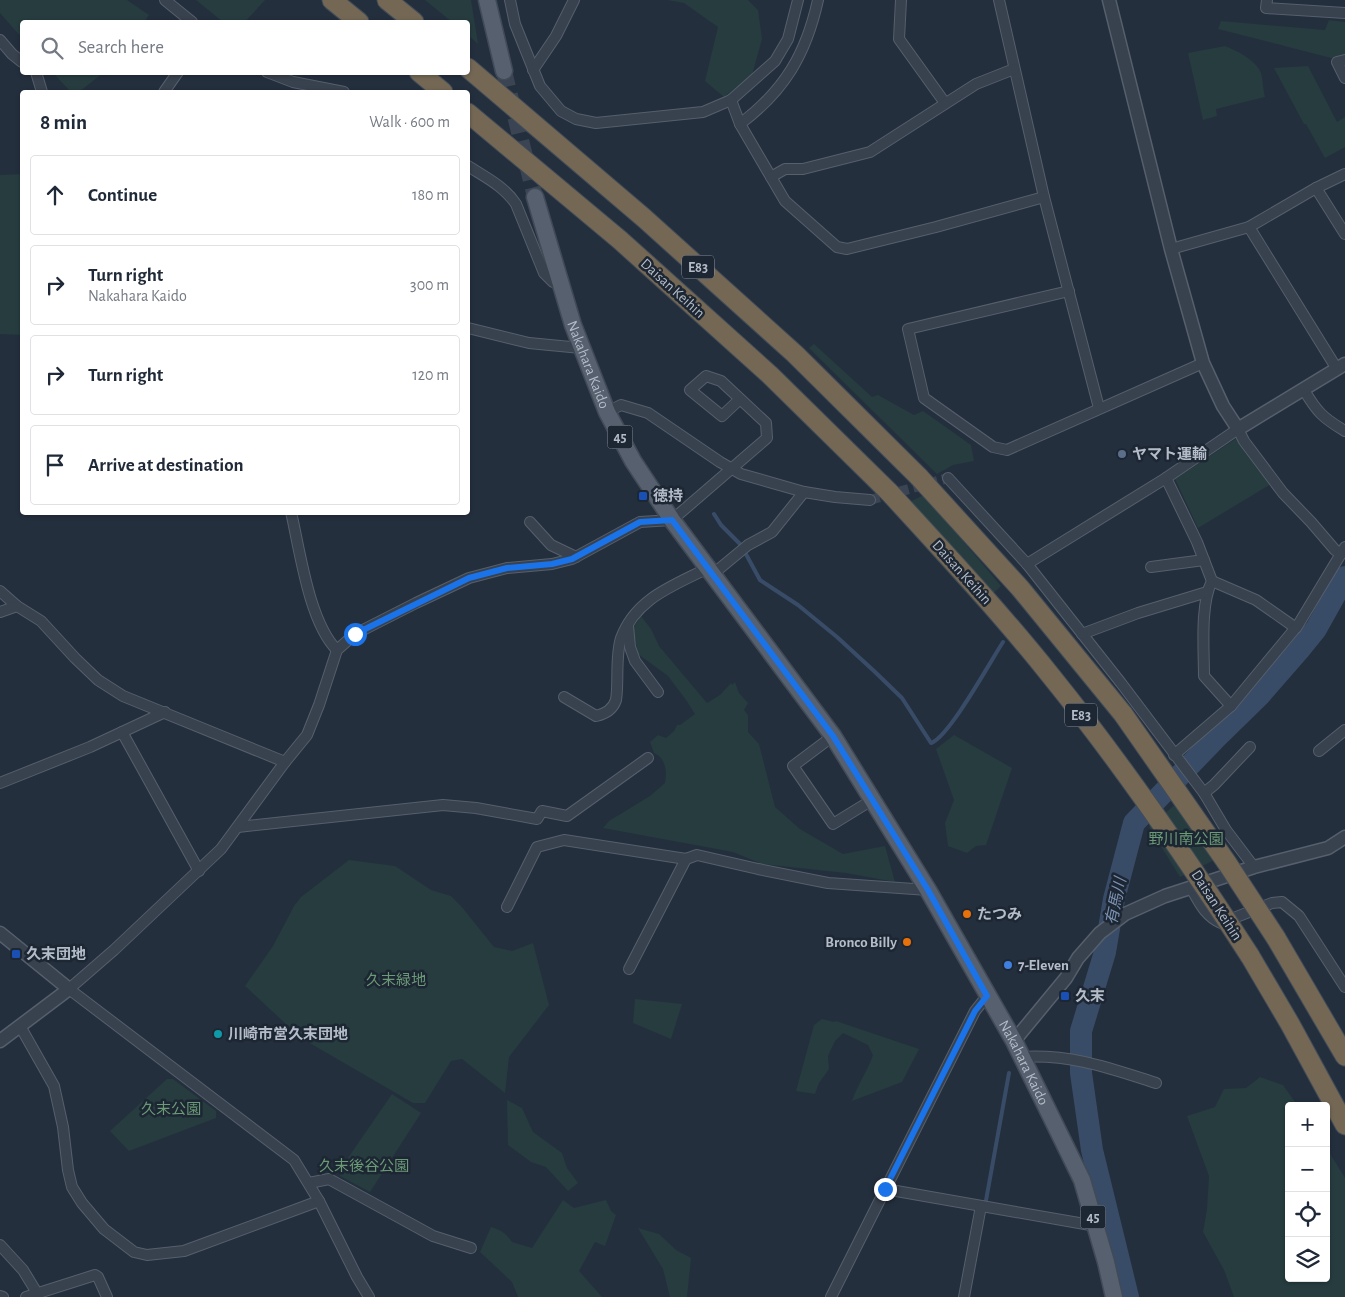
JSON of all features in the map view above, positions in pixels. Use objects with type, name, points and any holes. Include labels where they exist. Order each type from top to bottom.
[{"type":"highway","points":[[332,0],[357,20]]},
{"type":"highway","points":[[387,0],[412,20]]},
{"type":"highway","name":"Daisan Keihin","points":[[470,70],[644,218],[781,341],[919,477],[1020,588],[1123,714],[1227,863],[1276,938],[1345,1056]]},
{"type":"highway","points":[[423,75],[441,90]]},
{"type":"highway","name":"Daisan Keihin","points":[[470,115],[627,246],[770,375],[889,492],[997,610],[1074,706],[1198,874],[1290,1024],[1345,1125]]},
{"type":"main road","points":[[487,0],[504,71]]},
{"type":"main road","name":"Nakahara Kaido","points":[[535,197],[581,348],[607,412],[633,461],[672,520],[833,736],[928,890],[1014,1041],[1082,1180],[1114,1297]]},
{"type":"street","points":[[165,0],[190,20]]},
{"type":"street","points":[[510,0],[515,24],[540,86],[561,111],[576,119],[596,122],[703,112],[731,100],[775,61],[788,39],[798,0]]},
{"type":"street","points":[[533,70],[556,36],[574,0]]},
{"type":"street","points":[[740,124],[774,94],[791,71],[807,40],[818,0]]},
{"type":"street","points":[[901,0],[899,39],[945,103]]},
{"type":"street","points":[[999,0],[1044,197],[1099,408]]},
{"type":"street","points":[[1109,0],[1171,250],[1202,363],[1223,406],[1244,440],[1283,493],[1335,550],[1343,550]]},
{"type":"street","points":[[1267,0],[1266,8],[1345,13]]},
{"type":"street","points":[[0,40],[20,60]]},
{"type":"street","points":[[1345,60],[1337,62],[1345,78]]},
{"type":"street","points":[[771,177],[785,169],[803,170],[870,152],[976,84],[1014,69]]},
{"type":"street","points":[[37,75],[41,90]]},
{"type":"street","points":[[165,90],[176,75]]},
{"type":"street","points":[[275,75],[293,82],[334,90]]},
{"type":"street","points":[[731,100],[740,124],[786,201],[837,248],[847,249],[1044,197]]},
{"type":"street","points":[[470,167],[510,195],[516,204],[544,273],[552,282],[562,284]]},
{"type":"street","points":[[1171,250],[1249,227],[1316,188],[1345,174]]},
{"type":"street","points":[[1316,188],[1345,234]]},
{"type":"street","points":[[1027,564],[1166,478],[1238,429],[1341,367],[1249,227]]},
{"type":"street","points":[[1069,291],[908,329],[924,398],[993,447],[1007,450],[1202,363]]},
{"type":"street","points":[[470,328],[529,343],[581,348]]},
{"type":"street","points":[[0,1041],[69,989],[114,950],[221,849],[307,734],[320,705],[337,650],[355,634],[469,578],[507,568],[552,564],[576,557],[640,522],[672,520],[767,438],[766,423],[721,381],[706,376],[690,390],[722,416],[740,399]]},
{"type":"street","points":[[1304,390],[1315,409],[1327,421],[1345,431]]},
{"type":"street","points":[[607,412],[621,404],[648,413],[741,474],[804,492],[870,500]]},
{"type":"street","points":[[948,478],[1027,564],[1204,793],[1226,830],[1254,867]]},
{"type":"street","points":[[1166,478],[1197,542],[1212,581],[1207,592],[1204,626],[1204,676],[1231,706]]},
{"type":"street","points":[[564,697],[596,716],[603,715],[611,709],[616,700],[616,674],[621,639],[628,624],[640,607],[655,594],[711,571],[748,545],[772,532],[804,492]]},
{"type":"street","points":[[292,515],[310,601],[331,644],[337,650]]},
{"type":"street","points":[[530,522],[551,545],[576,557]]},
{"type":"street","points":[[1174,755],[1231,706],[1296,628],[1343,550]]},
{"type":"street","points":[[1151,566],[1204,560]]},
{"type":"street","points":[[1212,581],[1256,600],[1296,628]]},
{"type":"street","points":[[0,591],[17,606],[41,621],[98,680],[123,696],[285,762]]},
{"type":"street","points":[[1082,634],[1138,613],[1207,592]]},
{"type":"street","points":[[0,612],[17,606]]},
{"type":"street","points":[[628,624],[630,647],[635,661],[658,692]]},
{"type":"street","points":[[0,783],[166,712]]},
{"type":"street","points":[[1319,751],[1345,730]]},
{"type":"street","points":[[122,732],[199,871]]},
{"type":"street","points":[[833,736],[793,766],[833,824],[872,800]]},
{"type":"street","points":[[1204,793],[1250,748]]},
{"type":"street","points":[[238,827],[443,805],[476,808],[537,818],[542,811],[567,816],[648,758]]},
{"type":"street","points":[[1014,1041],[1066,978],[1078,958],[1100,932],[1125,914],[1165,896],[1254,867],[1328,848],[1345,837]]},
{"type":"street","points":[[508,907],[537,848],[564,840],[686,859],[697,855],[828,883],[928,890]]},
{"type":"street","points":[[629,969],[686,859]]},
{"type":"street","points":[[1191,888],[1204,911],[1212,920],[1221,923],[1272,903],[1282,902],[1299,916],[1345,987]]},
{"type":"street","points":[[0,933],[69,989],[294,1160],[319,1201],[369,1297]]},
{"type":"street","points":[[831,1297],[975,1011],[987,996]]},
{"type":"street","points":[[20,1026],[54,1086],[63,1127],[72,1187],[82,1203],[104,1229],[134,1252],[147,1255],[184,1251],[319,1201]]},
{"type":"street","points":[[1021,1057],[1067,1058],[1092,1062],[1156,1083]]},
{"type":"street","points":[[309,1183],[330,1179],[433,1236],[471,1248]]},
{"type":"street","points":[[885,1189],[1096,1226]]},
{"type":"street","points":[[964,1297],[981,1206]]},
{"type":"street","points":[[0,1245],[23,1270],[37,1294]]},
{"type":"street","points":[[26,1297],[95,1275],[98,1277],[107,1297]]},
{"type":"green space","points":[[0,0],[127,0],[149,15],[145,20],[20,20],[20,36],[0,13]]},
{"type":"green space","points":[[196,0],[265,0],[247,20],[221,20]]},
{"type":"green space","points":[[425,0],[471,0],[478,44],[470,37],[470,20],[450,20]]},
{"type":"green space","points":[[667,0],[748,0],[758,10],[762,39],[752,75],[724,97],[705,81],[718,27],[684,3]]},
{"type":"green space","points":[[1329,20],[1345,22],[1345,57],[1335,59],[1218,29],[1221,21],[1325,30]]},
{"type":"green space","points":[[1225,46],[1246,56],[1259,68],[1265,97],[1216,109],[1217,116],[1203,120],[1188,53]]},
{"type":"green space","points":[[1308,66],[1337,122],[1345,117],[1345,147],[1325,158],[1306,124],[1304,124],[1274,68]]},
{"type":"green space","points":[[55,75],[100,75],[82,90],[69,90]]},
{"type":"green space","points":[[20,174],[20,335],[0,334],[0,175]]},
{"type":"green space","points":[[814,344],[872,397],[878,395],[914,415],[923,411],[971,445],[974,461],[953,465],[937,474],[809,348]]},
{"type":"green space","points":[[1237,438],[1271,484],[1198,528],[1175,479]]},
{"type":"green space","points":[[937,489],[972,531],[963,541],[1001,586],[979,607],[892,510]]},
{"type":"green space","points":[[641,616],[651,629],[659,646],[707,703],[720,695],[731,683],[732,685],[735,682],[739,693],[748,703],[744,710],[748,715],[748,732],[759,744],[775,807],[800,829],[843,854],[885,846],[895,882],[846,873],[762,864],[733,852],[603,828],[609,821],[650,796],[665,783],[665,766],[661,758],[654,753],[650,742],[658,735],[666,738],[674,731],[677,725],[680,725],[695,714],[668,676],[638,654],[633,628]]},
{"type":"green space","points":[[954,735],[1012,768],[986,845],[976,846],[967,853],[948,846],[945,823],[954,800],[936,749]]},
{"type":"green space","name":"野川南公園","points":[[1185,796],[1226,854],[1180,877],[1149,827]]},
{"type":"green space","name":"久末緑地","points":[[349,860],[395,866],[431,890],[451,896],[494,947],[512,951],[533,943],[549,1005],[509,1057],[505,1093],[462,1059],[451,1061],[425,1103],[413,1103],[301,1038],[245,986],[273,946],[294,906],[301,897]]},
{"type":"green space","points":[[635,999],[682,1004],[671,1039],[633,1023]]},
{"type":"green space","points":[[822,1019],[836,1021],[919,1049],[902,1082],[852,1101],[873,1055],[868,1045],[843,1033],[835,1041],[828,1056],[829,1069],[819,1083],[815,1094],[796,1091],[814,1025]]},
{"type":"green space","points":[[1260,1077],[1283,1085],[1295,1102],[1285,1102],[1285,1282],[1330,1282],[1330,1154],[1345,1178],[1345,1297],[1234,1297],[1224,1270],[1203,1232],[1207,1209],[1209,1176],[1187,1116],[1215,1107],[1224,1089],[1246,1088]]},
{"type":"green space","name":"久末公園","points":[[167,1079],[173,1079],[216,1111],[216,1118],[129,1151],[110,1131]]},
{"type":"green space","name":"久末後谷公園","points":[[392,1094],[421,1113],[370,1192],[340,1176],[339,1171]]},
{"type":"green space","points":[[507,1100],[522,1108],[533,1132],[562,1153],[567,1168],[578,1183],[568,1191],[546,1167],[531,1162],[508,1145]]},
{"type":"green space","points":[[563,1200],[574,1208],[606,1200],[611,1211],[616,1215],[605,1246],[595,1242],[579,1271],[602,1297],[518,1297],[512,1282],[480,1252],[491,1227],[498,1229],[512,1242],[532,1248]]},
{"type":"green space","points":[[638,1228],[659,1234],[676,1250],[691,1258],[687,1297],[670,1297],[663,1269]]},
{"type":"waterway","points":[[714,514],[721,525],[741,545],[760,580],[798,605],[874,671],[902,698],[931,743],[939,738],[958,714],[1003,642]]},
{"type":"waterway","name":"有馬川","points":[[1128,1297],[1092,1150],[1081,1073],[1081,1031],[1105,952],[1114,899],[1134,823],[1259,696],[1299,650],[1316,629],[1345,577]]},
{"type":"waterway","points":[[985,1206],[1009,1073]]},
{"type":"tunnel","points":[[504,71],[535,197]]},
{"type":"tunnel","points":[[870,500],[948,478]]},
{"type":"place","name":"ヤマト運輸","points":[[1122,454]]},
{"type":"place","name":"徳持","points":[[643,496]]},
{"type":"place","name":"たつみ","points":[[967,914]]},
{"type":"place","name":"Bronco Billy","points":[[907,942]]},
{"type":"place","name":"久末団地","points":[[16,954]]},
{"type":"place","name":"7-Eleven","points":[[1008,965]]},
{"type":"place","name":"久末","points":[[1065,996]]},
{"type":"place","name":"川崎市営久末団地","points":[[218,1034]]},
{"type":"route","points":[[355,634],[469,578],[507,568],[552,564],[572,559],[640,522],[672,520],[833,736],[928,890],[987,996],[975,1011],[885,1189]]}]
